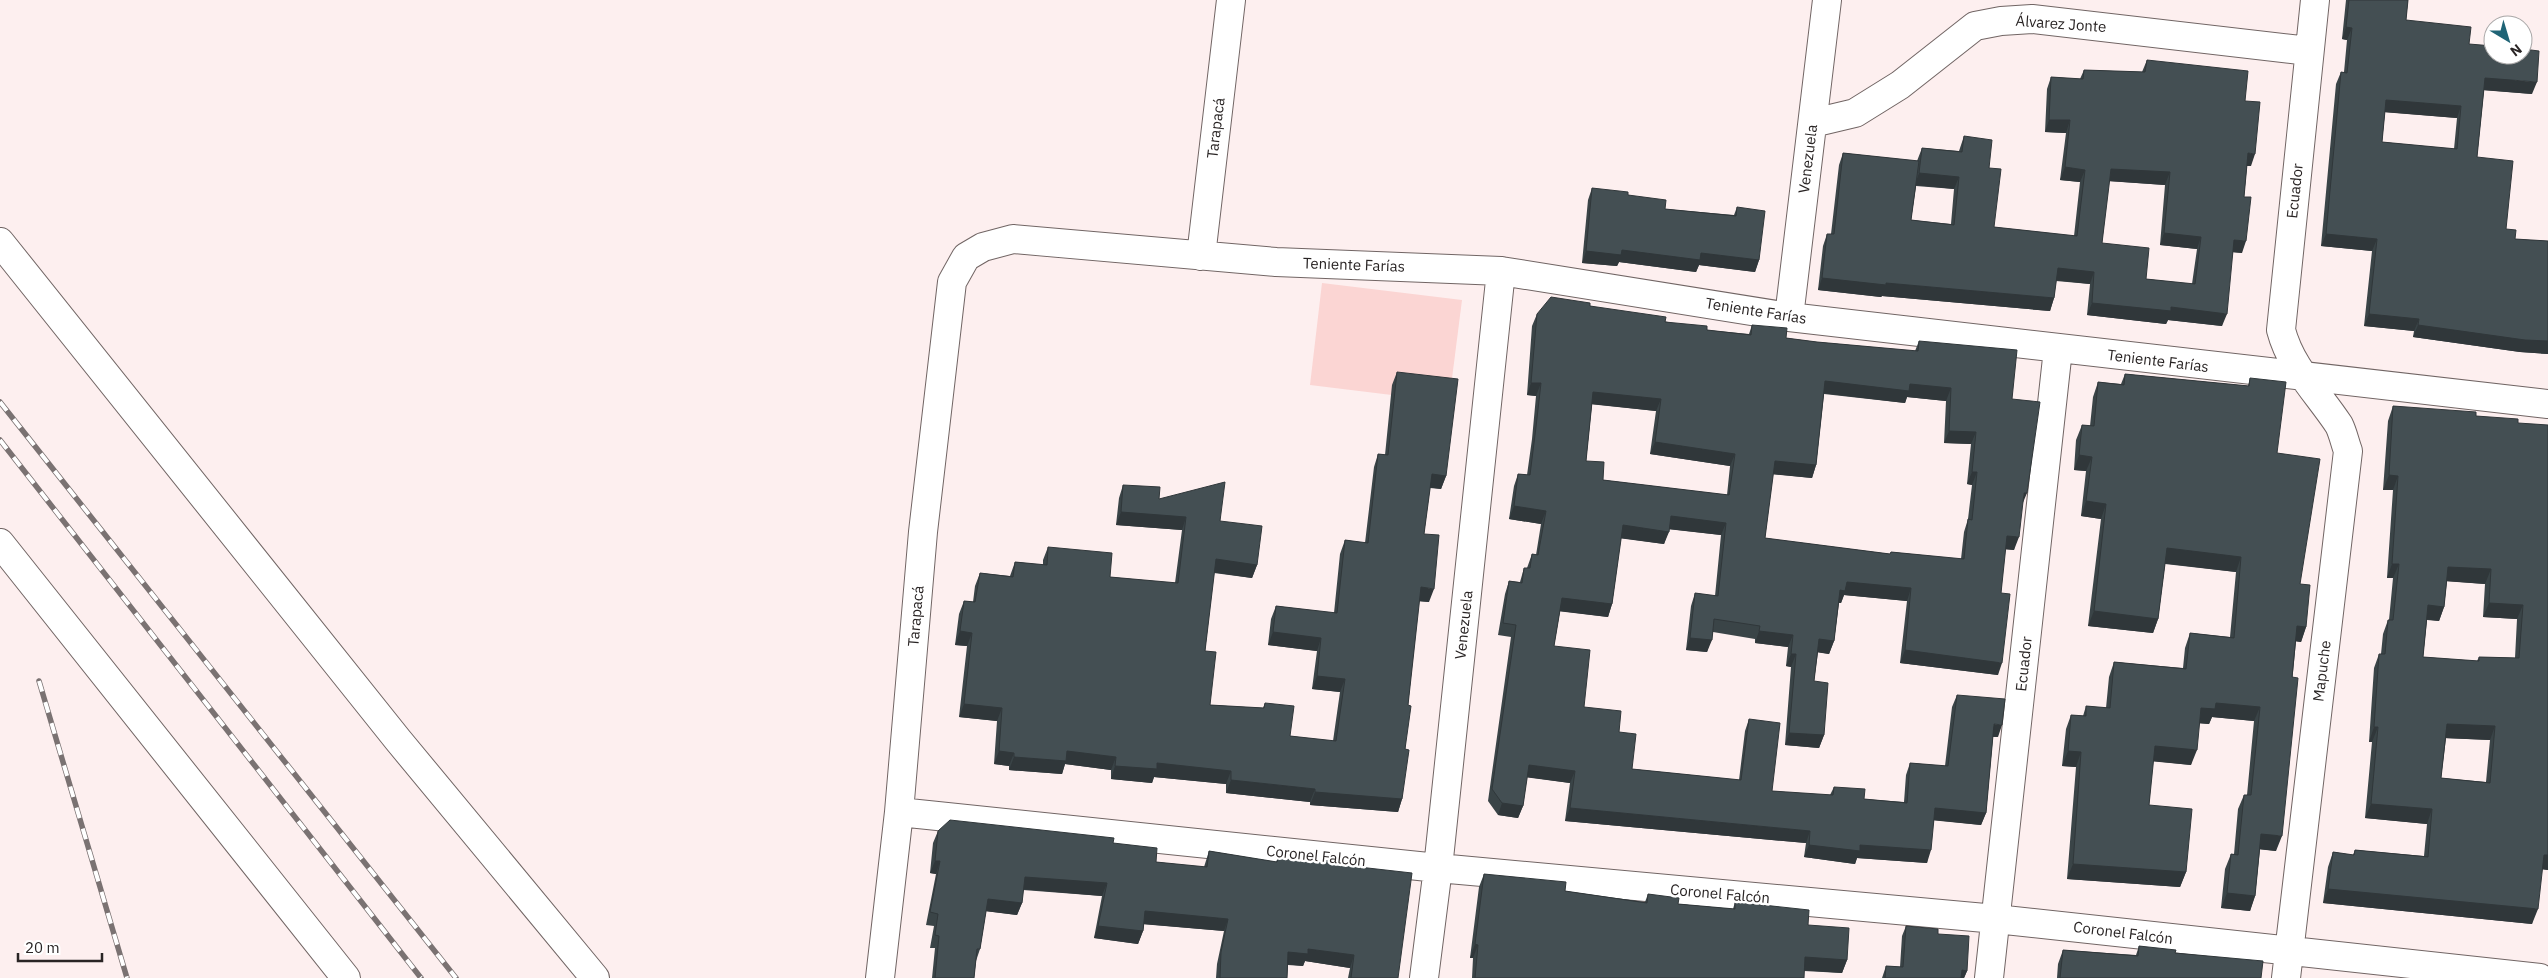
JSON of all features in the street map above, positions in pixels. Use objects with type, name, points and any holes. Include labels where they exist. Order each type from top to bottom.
[{"type":"street","name":"Tarapacá","points":[[1201,256],[1231,0]]},
{"type":"street","name":"Venezuela","points":[[1789,317],[1827,0]]},
{"type":"street","name":"Ecuador","points":[[2302,377],[2286,350],[2281,330],[2315,0]]},
{"type":"street","name":"Álvarez Jonte","points":[[1813,124],[1855,113],[1900,85],[1975,26],[2001,20],[2032,19],[2309,51]]},
{"type":"street","name":"Teniente Farías","points":[[966,257],[983,248],[1013,239],[1201,256],[1501,271],[1789,317],[2548,404]]},
{"type":"street","points":[[0,242],[398,740],[595,978]]},
{"type":"street","name":"Tarapacá","points":[[880,978],[899,812],[924,532],[952,282],[966,257]]},
{"type":"street","name":"Venezuela","points":[[1424,978],[1438,868],[1501,271]]},
{"type":"street","name":"Ecuador","points":[[1989,978],[2058,349]]},
{"type":"street","name":"Mapuche","points":[[2287,965],[2348,451],[2340,427],[2302,377]]},
{"type":"street","points":[[0,543],[346,978]]},
{"type":"street","name":"Coronel Falcón","points":[[899,812],[1438,868],[1996,918],[2287,965],[2540,978]]},
{"type":"shaded area","points":[[1322,283],[1462,300],[1449,402],[1310,385]]},
{"type":"building","points":[[2349,0],[2408,0],[2406,20],[2471,27],[2469,44],[2483,45],[2483,65],[2533,65],[2533,50],[2539,51],[2537,82],[2485,78],[2477,157],[2513,161],[2506,229],[2516,230],[2515,239],[2548,241],[2548,341],[2525,340],[2418,325],[2419,319],[2369,314],[2377,239],[2326,234],[2341,72],[2347,73],[2352,28],[2346,27]],"holes":[[[2386,100],[2461,106],[2457,149],[2382,142]]]},
{"type":"building","points":[[2147,60],[2248,71],[2245,101],[2260,102],[2255,154],[2248,153],[2244,197],[2251,197],[2246,241],[2234,240],[2227,314],[2171,307],[2171,311],[2092,303],[2094,272],[2058,268],[2054,298],[1822,278],[1827,234],[1834,234],[1843,153],[1919,161],[1911,220],[1954,225],[1959,177],[1919,173],[1922,148],[1962,152],[1964,136],[1992,140],[1989,168],[2001,169],[1994,227],[2077,236],[2085,170],[2065,167],[2070,120],[2049,120],[2051,77],[2083,79],[2084,70],[2145,72]],"holes":[[[2111,169],[2170,172],[2164,233],[2201,237],[2195,284],[2146,279],[2149,248],[2102,243]]]},
{"type":"building","points":[[1592,188],[1628,192],[1628,195],[1666,200],[1665,209],[1736,216],[1737,207],[1765,211],[1759,260],[1701,253],[1700,260],[1622,250],[1621,255],[1586,251]]},
{"type":"building","points":[[1551,297],[1590,303],[1590,306],[1666,317],[1665,322],[1707,326],[1707,330],[1751,335],[1752,325],[1787,328],[1786,338],[1817,342],[1918,351],[1919,341],[2017,350],[2012,399],[2040,402],[2027,493],[2024,493],[2019,537],[2007,536],[2001,593],[2010,594],[2002,663],[1905,650],[1911,588],[1847,582],[1845,591],[1840,590],[1834,641],[1819,639],[1814,681],[1828,683],[1824,735],[1789,733],[1796,654],[1791,654],[1793,635],[1759,631],[1760,626],[1714,619],[1712,640],[1690,638],[1695,593],[1718,596],[1726,523],[1671,516],[1669,532],[1623,525],[1612,604],[1562,598],[1554,646],[1590,650],[1584,707],[1621,711],[1619,732],[1636,734],[1632,769],[1741,780],[1749,719],[1780,723],[1772,791],[1833,795],[1834,787],[1865,789],[1864,799],[1907,803],[1910,763],[1948,766],[1957,695],[2005,699],[2002,725],[1994,724],[1986,813],[1935,808],[1931,850],[1860,845],[1860,851],[1809,845],[1810,831],[1570,808],[1575,771],[1529,765],[1523,806],[1502,803],[1492,789],[1516,625],[1503,623],[1509,581],[1522,583],[1524,568],[1530,568],[1532,554],[1538,555],[1546,511],[1514,506],[1518,474],[1530,475],[1536,427],[1541,383],[1531,383],[1537,314]],"holes":[[[1825,381],[1909,391],[1910,384],[1951,388],[1949,431],[1976,432],[1972,472],[1977,472],[1972,520],[1968,519],[1964,559],[1891,552],[1890,554],[1765,538],[1775,461],[1816,465]],[[1593,392],[1661,399],[1655,442],[1735,454],[1729,495],[1603,480],[1604,462],[1586,461]]]},
{"type":"building","points":[[1397,372],[1458,379],[1446,476],[1432,474],[1424,534],[1439,535],[1434,589],[1421,587],[1408,705],[1411,706],[1405,749],[1409,750],[1402,799],[1315,792],[1315,789],[1231,780],[1231,771],[1157,763],[1157,769],[1115,766],[1116,757],[1067,751],[1066,761],[1014,757],[1014,753],[999,751],[1002,708],[964,704],[972,633],[960,631],[964,601],[975,602],[980,573],[1013,577],[1015,562],[1047,565],[1048,547],[1112,553],[1110,577],[1178,583],[1186,517],[1121,512],[1123,485],[1160,487],[1159,499],[1225,482],[1220,521],[1262,526],[1257,565],[1216,559],[1205,651],[1216,652],[1210,705],[1264,708],[1265,703],[1294,706],[1290,736],[1336,741],[1345,679],[1317,676],[1321,638],[1273,632],[1276,606],[1337,613],[1345,540],[1368,543],[1378,454],[1388,455]]},
{"type":"building","points":[[2125,374],[2249,386],[2250,378],[2286,382],[2277,453],[2320,459],[2300,584],[2310,585],[2306,627],[2297,626],[2292,677],[2298,678],[2282,836],[2261,834],[2255,896],[2227,893],[2231,854],[2238,855],[2244,795],[2251,795],[2260,707],[2216,703],[2215,709],[2201,708],[2197,750],[2155,746],[2149,805],[2192,809],[2186,872],[2073,864],[2081,752],[2068,751],[2071,715],[2086,716],[2086,706],[2110,708],[2114,662],[2186,669],[2190,633],[2234,638],[2241,557],[2167,548],[2158,619],[2094,611],[2106,504],[2086,501],[2092,457],[2079,455],[2082,425],[2094,426],[2098,382],[2124,385]]},
{"type":"building","points":[[2393,406],[2476,412],[2476,416],[2518,419],[2518,423],[2548,425],[2548,855],[2544,855],[2538,909],[2328,889],[2333,852],[2354,855],[2355,850],[2428,857],[2432,809],[2371,804],[2378,727],[2374,727],[2379,654],[2385,654],[2388,620],[2393,620],[2399,564],[2392,564],[2398,476],[2389,475]],"holes":[[[2448,567],[2491,569],[2489,603],[2523,605],[2519,658],[2479,657],[2479,661],[2423,657],[2428,605],[2444,607]],[[2447,724],[2495,726],[2490,783],[2441,778]]]},
{"type":"building","points":[[950,820],[1114,838],[1113,843],[1157,848],[1156,862],[1207,867],[1209,851],[1277,862],[1278,858],[1326,863],[1326,860],[1350,863],[1350,866],[1412,873],[1398,978],[1351,978],[1354,955],[1308,949],[1308,954],[1288,952],[1287,978],[1220,978],[1221,952],[1228,919],[1145,911],[1143,931],[1098,926],[1107,883],[1025,877],[1022,903],[988,899],[980,949],[977,949],[974,978],[935,978],[939,936],[935,935],[938,914],[930,912],[940,861],[935,861],[938,831]]},
{"type":"building","points":[[1484,874],[1566,882],[1565,891],[1647,903],[1648,894],[1679,898],[1678,904],[1735,909],[1735,902],[1809,910],[1808,925],[1849,928],[1847,960],[1805,957],[1804,978],[1475,978],[1478,945],[1475,944]]},
{"type":"building","points":[[1906,926],[1938,929],[1938,934],[1969,936],[1967,971],[1962,970],[1961,978],[1885,978],[1886,966],[1903,967]]},
{"type":"building","points":[[2139,946],[2176,950],[2175,953],[2263,961],[2261,978],[2060,978],[2063,950],[2138,956]]},
{"type":"railway","points":[[0,402],[456,978]]},
{"type":"railway","points":[[0,440],[421,978]]},
{"type":"railway","points":[[39,681],[127,978]]}]
